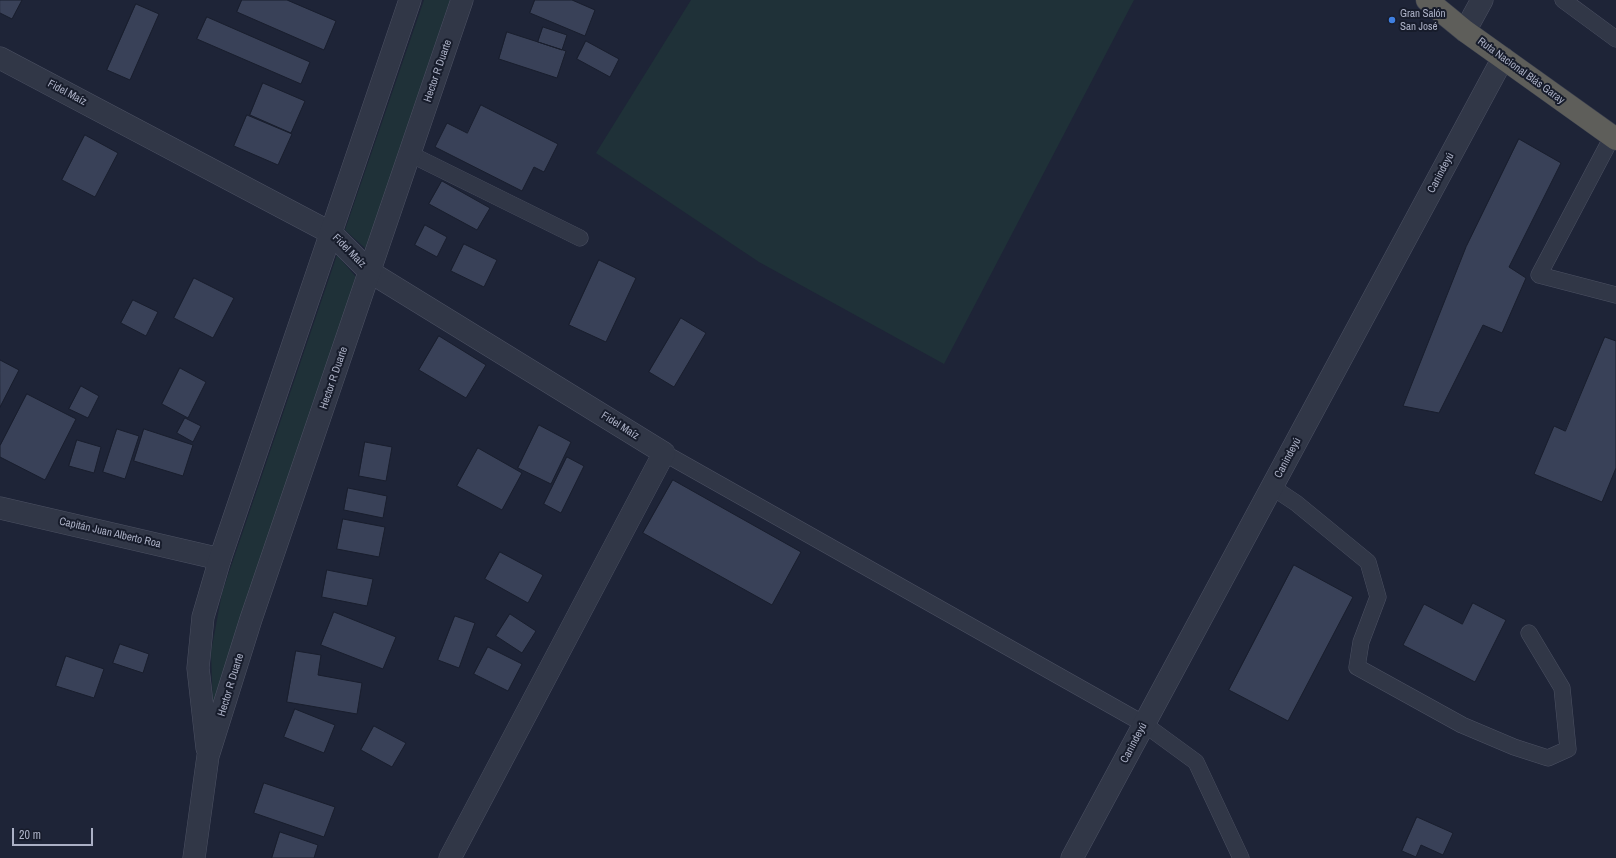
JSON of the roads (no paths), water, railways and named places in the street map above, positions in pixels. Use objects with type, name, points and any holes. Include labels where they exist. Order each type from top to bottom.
[{"type":"highway","name":"Ruta Nacional Blás Garay","points":[[1427,0],[1465,31],[1614,138]]},
{"type":"street","name":"Hector R Duarte","points":[[208,756],[198,668],[203,617],[220,559],[410,0]]},
{"type":"street","name":"Hector R Duarte","points":[[194,858],[208,756],[254,612],[462,0]]},
{"type":"street","points":[[1465,31],[1482,0]]},
{"type":"street","name":"Fidel Maíz","points":[[0,58],[331,233],[370,272],[664,453]]},
{"type":"street","name":"Canindeyú","points":[[1072,858],[1503,58]]},
{"type":"street","points":[[450,858],[664,453]]},
{"type":"street","name":"Capitán Juan Alberto Roa","points":[[0,508],[220,559]]},
{"type":"lane","points":[[1563,0],[1616,39]]},
{"type":"lane","points":[[1614,138],[1539,275],[1616,295]]},
{"type":"lane","points":[[410,154],[580,238]]},
{"type":"lane","points":[[664,453],[1144,724],[1196,762],[1241,858]]},
{"type":"lane","points":[[1272,487],[1296,503],[1368,562],[1378,597],[1361,642],[1357,667],[1462,725],[1514,747],[1548,758],[1568,749],[1562,688],[1529,633]]},
{"type":"place","name":"Gran Salón San José","points":[[1392,20]]}]
